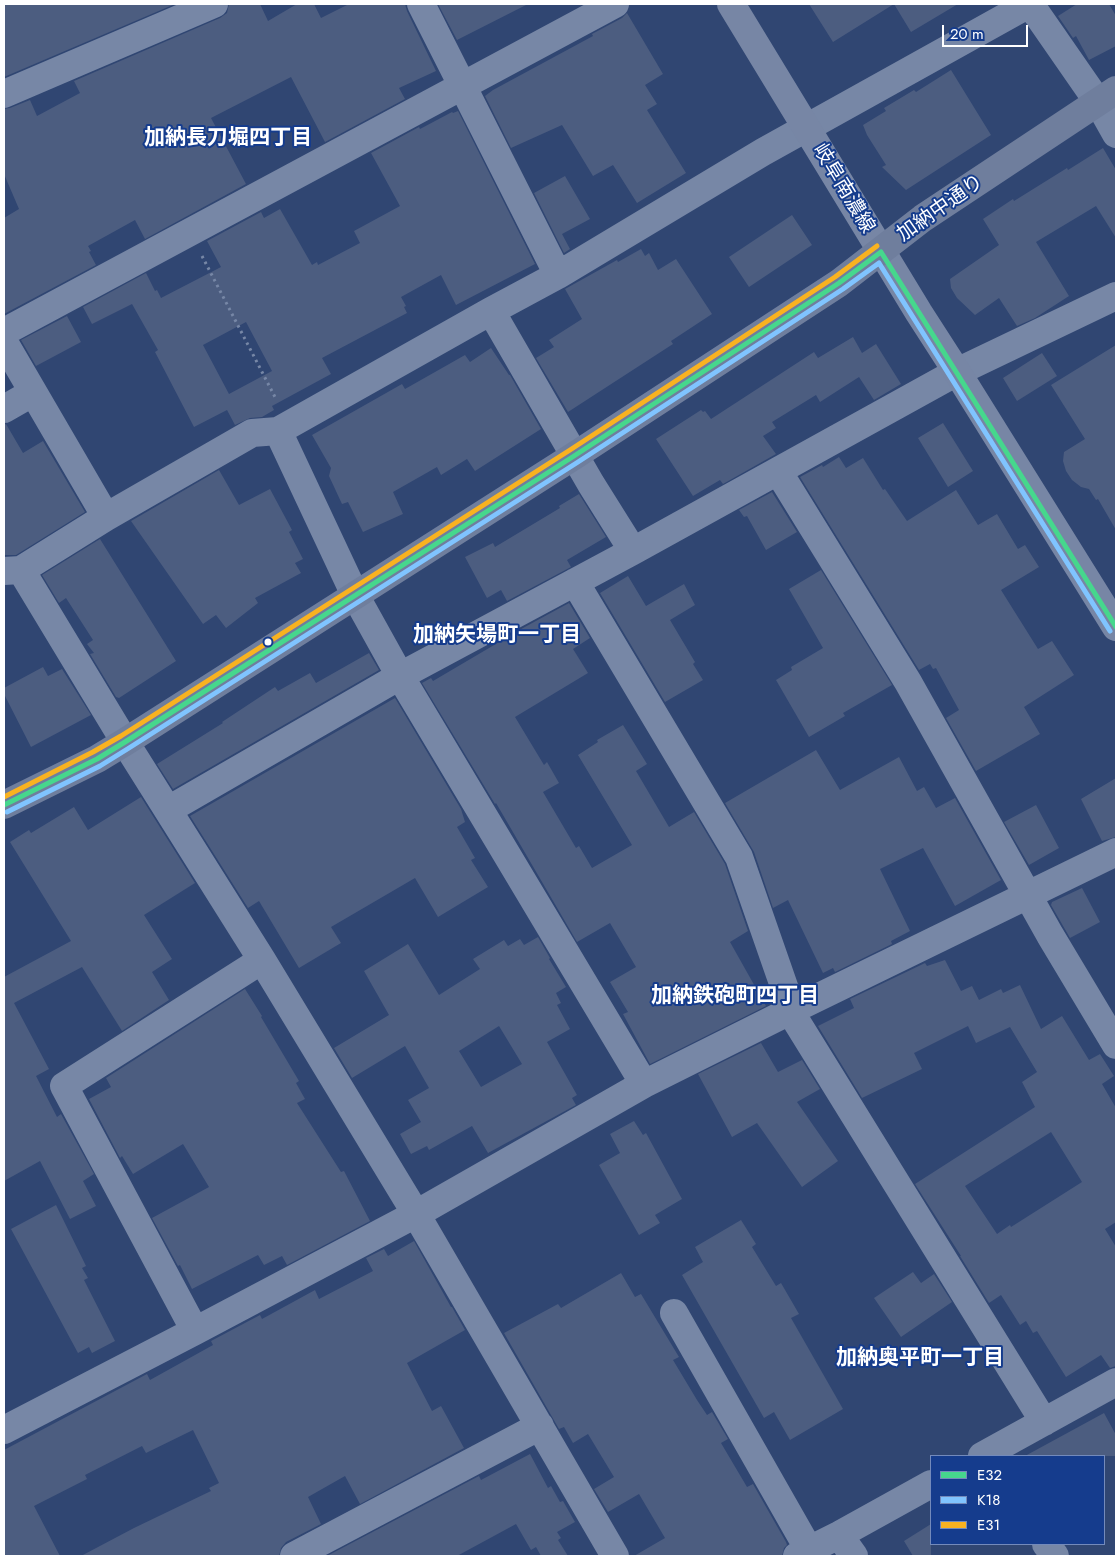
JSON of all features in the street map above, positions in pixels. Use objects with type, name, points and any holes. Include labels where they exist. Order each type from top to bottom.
[{"type":"highway","name":"加納中通り","points":[[4,805],[97,759],[125,742],[574,456],[839,283],[923,218],[1107,96]]},
{"type":"main road","name":"岐阜南濃線","points":[[731,4],[881,252],[1116,626]]},
{"type":"street","points":[[4,94],[214,4]]},
{"type":"street","points":[[421,4],[558,275]]},
{"type":"street","points":[[4,332],[615,4]]},
{"type":"street","points":[[615,1556],[416,1214],[262,960],[125,742],[12,570],[252,433],[284,427],[558,275],[806,128],[1029,4],[1107,96],[1116,134]]},
{"type":"street","points":[[168,810],[400,676],[957,372],[1116,296]]},
{"type":"street","points":[[491,311],[574,456],[632,551]]},
{"type":"street","points":[[4,342],[106,517]]},
{"type":"street","points":[[4,409],[32,393]]},
{"type":"street","points":[[284,427],[355,595],[400,676],[644,1084]]},
{"type":"street","points":[[778,471],[908,682],[1050,935],[1116,1045]]},
{"type":"street","points":[[575,582],[739,857],[786,992],[790,1011],[1044,1422]]},
{"type":"street","points":[[4,1430],[416,1214],[644,1084],[1116,852]]},
{"type":"street","points":[[195,1331],[64,1086],[262,960]]},
{"type":"street","points":[[674,1313],[803,1553],[846,1546],[930,1485]]},
{"type":"street","points":[[993,1454],[1044,1422],[1116,1382]]},
{"type":"street","points":[[294,1556],[540,1426]]},
{"type":"street","points":[[1047,1545],[1055,1556]]},
{"type":"path","points":[[189,232],[284,427]]},
{"type":"building","points":[[4,4],[175,4],[4,77]]},
{"type":"building","points":[[229,4],[260,4],[268,21],[297,4],[314,4],[321,18],[349,4],[405,4],[436,71],[399,88],[405,99],[325,142],[291,77],[211,118],[246,184],[145,239],[135,220],[88,246],[96,265],[4,314],[4,218],[19,209],[4,174],[4,109],[30,100],[37,116],[80,93],[74,81],[220,18],[227,13]]},
{"type":"building","points":[[438,4],[528,4],[457,40]]},
{"type":"building","points":[[809,4],[894,4],[833,42]]},
{"type":"building","points":[[894,4],[958,4],[911,32]]},
{"type":"building","points":[[1077,4],[1109,4],[1116,16],[1116,46],[1089,60],[1076,36],[1073,38],[1058,16]]},
{"type":"building","points":[[627,13],[663,74],[645,85],[657,104],[647,110],[686,173],[637,203],[613,165],[593,176],[562,125],[511,148],[485,96],[593,36],[592,34],[622,18]]},
{"type":"building","points":[[951,70],[991,135],[906,190],[882,167],[886,165],[867,135],[863,125],[886,111],[884,108],[914,90],[916,92]]},
{"type":"building","points":[[458,111],[535,264],[456,305],[441,275],[401,297],[406,306],[404,307],[407,313],[322,358],[331,374],[272,406],[274,410],[262,417],[250,418],[235,425],[227,410],[194,427],[155,352],[158,350],[132,304],[92,324],[83,307],[146,273],[155,291],[157,290],[161,298],[221,267],[207,241],[261,212],[264,218],[280,209],[312,265],[317,262],[318,265],[360,243],[354,231],[400,206],[371,153],[419,127],[420,129]],"holes":[[[246,322],[272,371],[229,394],[203,345]]]},
{"type":"building","points":[[1103,148],[1116,170],[1116,238],[1096,206],[1036,242],[1069,296],[1035,318],[1017,326],[999,298],[975,315],[957,298],[951,288],[950,279],[999,245],[983,219],[1013,199],[1014,201]]},
{"type":"building","points":[[565,176],[590,219],[562,234],[570,249],[564,253],[534,193]]},
{"type":"building","points":[[792,215],[812,245],[749,287],[729,257]]},
{"type":"building","points":[[641,249],[645,256],[649,253],[658,270],[676,259],[712,314],[671,341],[673,344],[568,412],[536,358],[554,347],[549,340],[582,319],[565,289]]},
{"type":"building","points":[[67,316],[81,342],[36,366],[21,340]]},
{"type":"building","points":[[853,337],[862,353],[876,344],[901,384],[874,400],[859,377],[820,402],[816,395],[772,422],[776,428],[763,436],[776,454],[723,484],[720,480],[693,496],[656,439],[701,410],[705,411],[711,419],[814,352],[818,358]]},
{"type":"building","points":[[1116,345],[1116,530],[1098,499],[1096,500],[1089,489],[1081,487],[1072,480],[1066,471],[1063,461],[1064,452],[1085,439],[1051,385]]},
{"type":"building","points":[[491,348],[510,375],[541,429],[475,471],[467,459],[441,475],[437,467],[393,492],[403,514],[363,532],[348,502],[342,504],[329,476],[331,468],[312,435],[402,384],[405,389],[465,355],[470,362]]},
{"type":"building","points":[[1042,353],[1057,376],[1017,401],[1003,378]]},
{"type":"building","points":[[943,423],[973,471],[948,487],[918,438]]},
{"type":"building","points":[[6,424],[23,453],[43,441],[85,512],[16,555],[4,555],[4,425]]},
{"type":"building","points":[[839,457],[846,468],[863,458],[883,490],[885,489],[907,521],[956,490],[978,525],[997,514],[1018,549],[1025,545],[1039,567],[1001,590],[1038,649],[1052,641],[1074,675],[1024,707],[1040,734],[976,771],[946,718],[959,710],[936,668],[933,669],[930,664],[919,670],[800,477],[822,465],[823,467]]},
{"type":"building","points":[[219,470],[239,505],[270,489],[292,530],[289,532],[303,559],[295,563],[301,573],[255,598],[258,603],[226,628],[216,615],[203,624],[131,521]]},
{"type":"building","points":[[772,492],[797,532],[766,550],[747,516],[744,517],[739,510]]},
{"type":"building","points":[[579,494],[606,537],[567,560],[571,567],[507,601],[501,590],[487,598],[465,557],[493,543],[495,547],[560,508],[559,506]]},
{"type":"building","points":[[100,539],[176,661],[119,698],[116,697],[90,654],[94,653],[87,644],[93,640],[66,598],[59,603],[42,575]]},
{"type":"building","points":[[821,570],[892,685],[843,713],[845,716],[809,737],[776,680],[792,670],[791,667],[823,648],[789,589]]},
{"type":"building","points":[[628,576],[646,606],[684,584],[695,605],[670,620],[695,662],[693,664],[703,680],[665,702],[600,593]]},
{"type":"building","points":[[569,603],[590,638],[573,649],[588,673],[515,717],[544,765],[547,762],[559,783],[543,792],[576,848],[579,846],[592,868],[632,845],[578,755],[598,742],[597,740],[623,725],[647,764],[636,771],[669,827],[694,812],[725,864],[748,931],[730,942],[766,1006],[650,1064],[623,1014],[628,1012],[610,982],[636,967],[610,923],[577,942],[496,803],[422,683],[431,678],[433,681]]},
{"type":"building","points":[[369,653],[379,670],[173,789],[157,764],[223,723],[275,687],[278,691],[310,673],[316,683]]},
{"type":"building","points":[[43,667],[48,676],[62,669],[91,715],[31,747],[4,694],[4,688]]},
{"type":"building","points":[[395,698],[461,809],[465,822],[457,827],[475,858],[471,860],[488,887],[438,917],[415,878],[331,927],[341,943],[299,968],[259,901],[248,908],[190,816]]},
{"type":"building","points":[[816,750],[840,790],[899,757],[917,791],[924,787],[936,808],[955,798],[1001,880],[955,906],[923,848],[880,869],[910,931],[891,941],[892,944],[835,972],[833,968],[823,973],[788,900],[773,908],[754,852],[725,803]]},
{"type":"building","points":[[1116,778],[1116,837],[1102,841],[1081,799]]},
{"type":"building","points":[[141,797],[195,883],[144,915],[172,959],[152,972],[169,1000],[122,1031],[82,967],[14,1003],[49,1069],[36,1076],[57,1117],[61,1114],[94,1174],[83,1181],[96,1206],[70,1219],[40,1161],[4,1181],[4,977],[71,941],[10,842],[29,830],[31,833],[74,807],[88,830]]},
{"type":"building","points":[[1036,805],[1059,848],[1029,865],[1004,822]]},
{"type":"building","points":[[1082,888],[1100,922],[1070,938],[1051,905],[1052,902]]},
{"type":"building","points":[[538,937],[566,987],[556,993],[561,1003],[557,1005],[570,1029],[547,1042],[577,1095],[572,1098],[576,1105],[488,1153],[472,1126],[429,1150],[427,1146],[411,1154],[400,1134],[421,1122],[408,1100],[429,1088],[405,1046],[352,1078],[334,1048],[389,1015],[364,971],[408,944],[439,995],[480,969],[473,959],[504,940],[508,946],[520,939],[524,945]],"holes":[[[499,1026],[522,1064],[481,1087],[459,1051]]]},
{"type":"building","points":[[945,960],[961,991],[972,986],[979,1000],[1001,989],[1003,993],[1020,985],[1041,1029],[1062,1016],[1089,1060],[1100,1054],[1114,1076],[1102,1084],[1116,1108],[1116,1222],[1105,1229],[1116,1247],[1116,1366],[1110,1368],[1101,1355],[1066,1377],[1037,1331],[1033,1333],[1026,1321],[1020,1325],[1001,1295],[989,1303],[915,1184],[1035,1107],[1022,1082],[1037,1072],[1010,1027],[976,1043],[968,1026],[914,1053],[922,1069],[862,1098],[818,1026],[854,1008],[850,999],[925,963],[927,966]],"holes":[[[1051,1132],[1082,1182],[997,1234],[965,1186]]]},
{"type":"building","points":[[245,989],[299,1081],[296,1083],[305,1099],[297,1103],[341,1172],[344,1171],[370,1221],[287,1265],[282,1256],[264,1265],[258,1255],[192,1289],[152,1218],[209,1187],[183,1144],[133,1174],[122,1156],[120,1158],[89,1099],[111,1087],[106,1078]]},
{"type":"building","points":[[761,1043],[778,1072],[802,1060],[820,1089],[797,1102],[838,1161],[802,1187],[757,1123],[732,1137],[698,1074]]},
{"type":"building","points":[[634,1121],[643,1135],[646,1133],[682,1199],[655,1215],[660,1223],[639,1235],[599,1165],[620,1153],[610,1134]]},
{"type":"building","points":[[56,1205],[86,1266],[82,1268],[88,1278],[84,1280],[115,1341],[92,1353],[89,1347],[78,1353],[11,1229]]},
{"type":"building","points":[[741,1220],[756,1244],[752,1247],[776,1286],[781,1283],[799,1314],[791,1318],[843,1409],[790,1440],[774,1412],[764,1418],[682,1275],[703,1262],[695,1247]]},
{"type":"building","points":[[414,1241],[465,1330],[407,1363],[432,1411],[441,1406],[464,1448],[360,1504],[345,1476],[308,1497],[321,1524],[286,1542],[281,1548],[279,1556],[81,1556],[211,1491],[209,1488],[219,1483],[193,1430],[146,1453],[142,1446],[85,1475],[87,1479],[34,1506],[60,1556],[4,1556],[4,1450],[147,1374],[150,1380],[213,1345],[211,1341],[260,1315],[262,1319],[315,1290],[319,1299],[373,1271],[366,1258],[384,1249],[388,1256]]},
{"type":"building","points":[[913,1272],[921,1283],[934,1274],[952,1302],[901,1337],[874,1298]]},
{"type":"building","points":[[621,1273],[635,1297],[641,1294],[679,1357],[673,1360],[697,1400],[707,1415],[712,1412],[728,1439],[721,1443],[747,1487],[753,1484],[786,1542],[787,1545],[782,1556],[634,1556],[665,1538],[639,1494],[608,1512],[594,1489],[614,1477],[588,1434],[573,1443],[564,1427],[559,1429],[504,1333],[558,1304],[561,1308]]},
{"type":"building","points":[[1104,1413],[1116,1435],[1116,1456],[1027,1455]]},
{"type":"building","points":[[530,1454],[548,1488],[551,1486],[560,1502],[563,1501],[575,1522],[557,1532],[561,1538],[558,1540],[568,1556],[541,1556],[536,1547],[531,1550],[516,1524],[457,1556],[327,1556],[479,1476],[481,1480]]},
{"type":"building","points":[[930,1525],[931,1556],[913,1556],[904,1541]]},
{"type":"transit line","name":"E31","points":[[4,797],[121,736],[570,450],[835,277],[877,246]]},
{"type":"transit line","name":"E32","points":[[4,805],[97,759],[125,742],[574,456],[839,283],[881,252],[1116,627]]},
{"type":"transit line","name":"K18","points":[[7,812],[100,766],[129,748],[578,462],[843,289],[879,263],[1110,631]]},
{"type":"district","name":"加納長刀堀四丁目","points":[[228,139]]},
{"type":"district","name":"加納矢場町一丁目","points":[[497,636]]},
{"type":"district","name":"加納鉄砲町四丁目","points":[[735,997]]},
{"type":"district","name":"加納奥平町一丁目","points":[[920,1359]]}]
